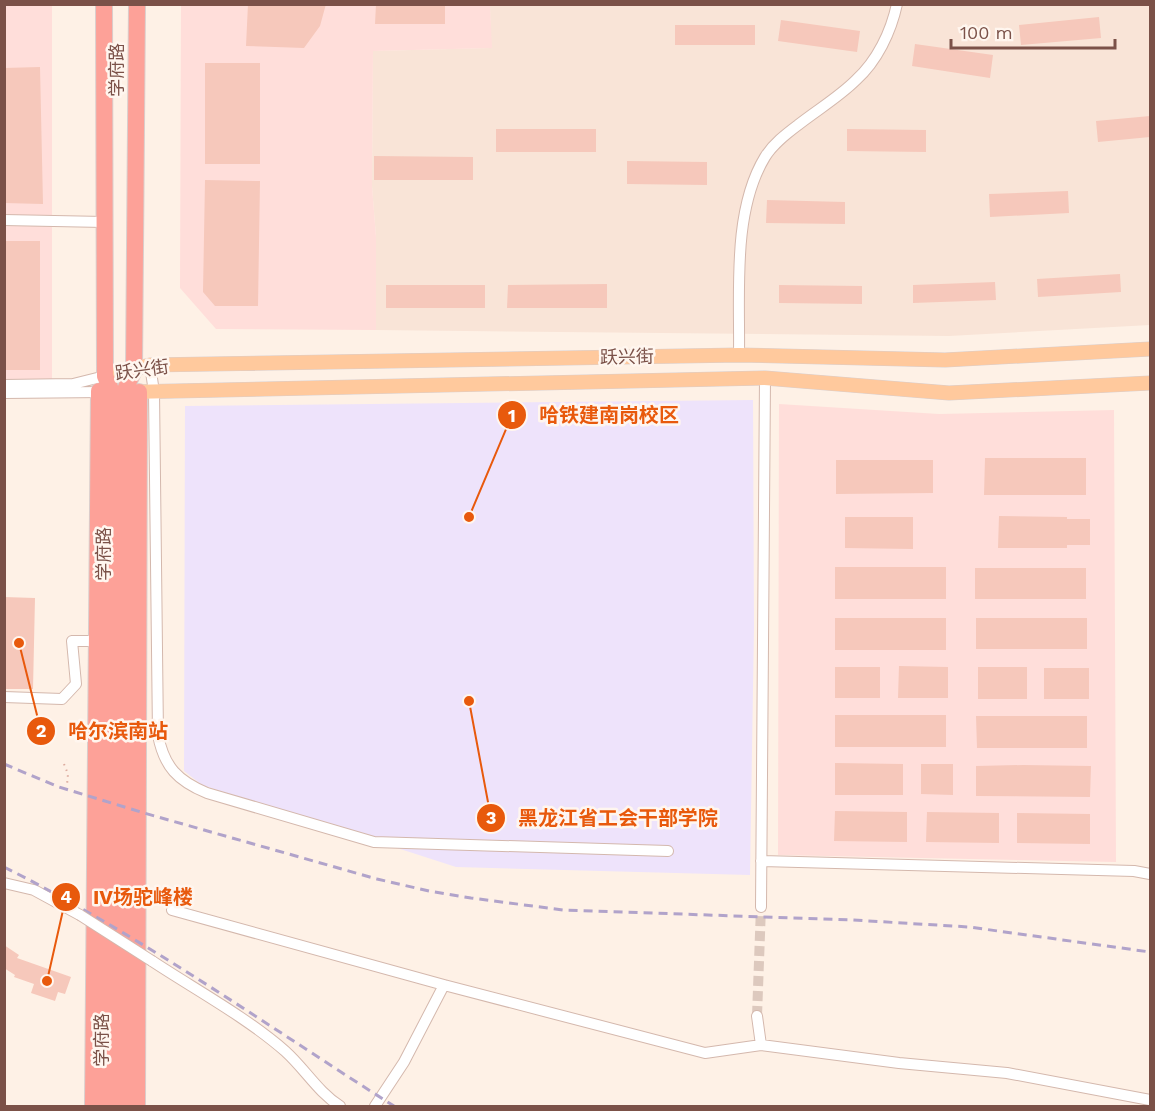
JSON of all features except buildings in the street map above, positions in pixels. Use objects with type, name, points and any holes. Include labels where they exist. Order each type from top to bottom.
[{"type":"highway","name":"学府路","points":[[104,4],[104,222],[122,389],[121,1107]]},
{"type":"highway","name":"学府路","points":[[108,1107],[122,389],[142,368],[137,4]]},
{"type":"highway","points":[[93,1107],[96,641],[122,389]]},
{"type":"highway","points":[[122,389],[137,1107]]},
{"type":"main road","name":"跃兴街","points":[[122,389],[142,368],[739,355],[945,360],[1150,349]]},
{"type":"main road","name":"跃兴街","points":[[122,389],[765,378],[949,393],[1150,382]]},
{"type":"street","points":[[739,355],[744,218],[751,189],[760,167],[766,155],[780,140],[856,81],[866,70],[888,33],[897,4]]},
{"type":"street","points":[[4,220],[104,222]]},
{"type":"street","points":[[4,393],[122,389],[142,368]]},
{"type":"street","points":[[761,907],[765,378]]},
{"type":"street","points":[[4,385],[73,384],[122,389]]},
{"type":"street","points":[[122,389],[160,746],[169,766],[177,776],[188,785],[207,793],[374,842],[668,851]]},
{"type":"street","points":[[4,697],[62,699],[76,684],[72,641],[96,641]]},
{"type":"street","points":[[761,861],[1134,871],[1150,874]]},
{"type":"street","points":[[4,883],[34,890],[80,915],[261,1032],[287,1052],[327,1097],[340,1107]]},
{"type":"street","points":[[172,910],[444,985],[705,1053],[761,1045],[900,1063],[1007,1073],[1150,1100]]},
{"type":"street","points":[[375,1107],[404,1062],[444,985]]},
{"type":"street","points":[[757,1017],[761,1045]]},
{"type":"path","points":[[64,765],[68,774],[67,785]]},
{"type":"shaded area","points":[[5,5],[52,5],[52,398],[5,398]]},
{"type":"shaded area","points":[[181,5],[490,5],[492,48],[373,51],[372,186],[376,237],[376,330],[216,329],[180,288]]},
{"type":"shaded area","points":[[490,5],[1150,5],[1150,325],[949,336],[376,330],[376,237],[372,186],[373,51],[491,48]]},
{"type":"shaded area","points":[[753,400],[754,627],[750,875],[456,867],[202,785],[184,771],[185,406]]},
{"type":"shaded area","points":[[779,404],[939,414],[1114,410],[1116,862],[778,855]]},
{"type":"tunnel","points":[[757,1016],[761,907]]},
{"type":"railway","points":[[4,764],[59,787],[144,813],[377,879],[471,898],[563,910],[853,920],[969,927],[1150,952]]},
{"type":"railway","points":[[4,867],[55,893],[153,951],[394,1106]]},
{"type":"place","name":"哈铁建南岗校区","points":[[469,517]]},
{"type":"place","name":"哈尔滨南站","points":[[19,643]]},
{"type":"place","name":"黑龙江省工会干部学院","points":[[469,701]]},
{"type":"place","name":"IV场驼峰楼","points":[[47,981]]}]
